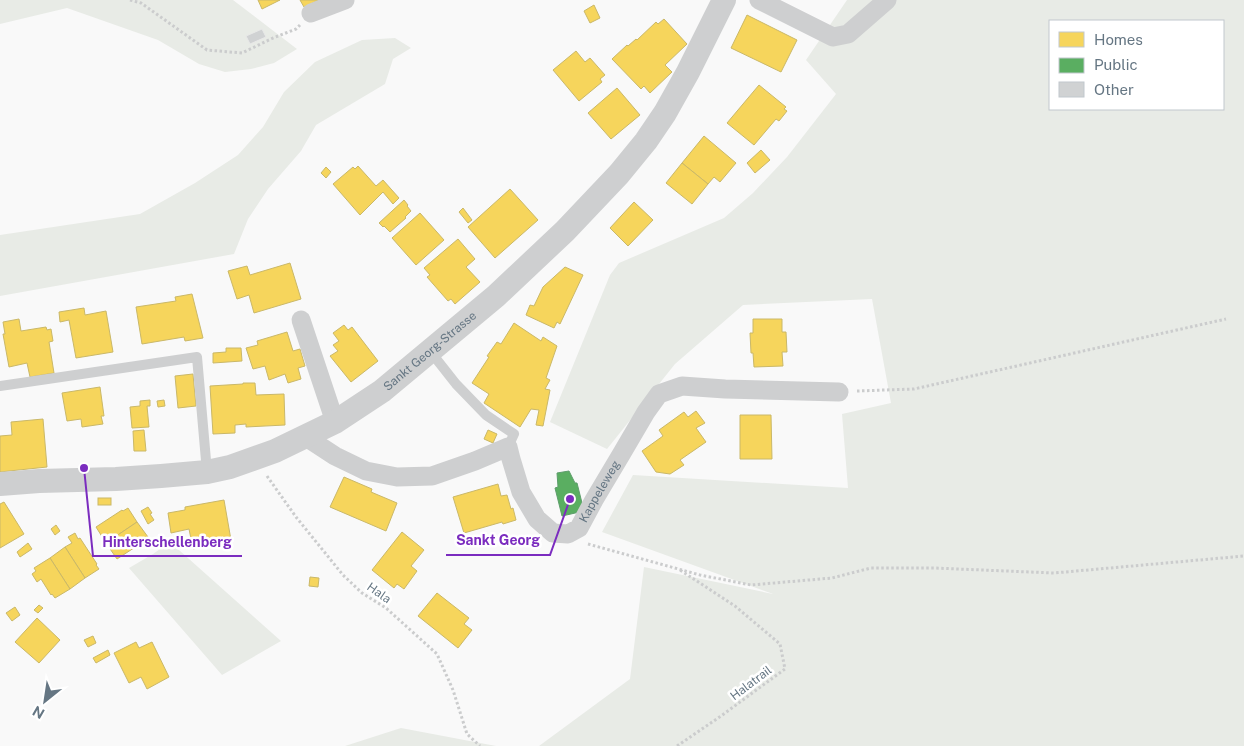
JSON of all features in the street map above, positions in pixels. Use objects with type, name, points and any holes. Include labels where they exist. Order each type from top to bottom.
[{"type":"street","points":[[311,13],[345,0]]},
{"type":"street","name":"Sankt Georg-Strasse","points":[[0,484],[125,479],[207,472],[230,468],[306,437],[335,422],[382,391],[503,290],[565,231],[619,174],[665,114],[724,0]]},
{"type":"street","points":[[759,0],[833,37],[848,34],[887,0]]},
{"type":"street","points":[[302,320],[335,422]]},
{"type":"street","name":"Kappeleweg","points":[[508,447],[521,492],[537,519],[552,533],[568,534],[579,528],[646,412],[659,394],[682,386],[839,392]]},
{"type":"street","points":[[306,437],[335,456],[366,471],[397,477],[432,476],[508,447]]},
{"type":"lane","points":[[430,351],[456,384],[486,415],[514,434],[508,447]]},
{"type":"lane","points":[[0,386],[197,356],[207,472]]},
{"type":"path","points":[[130,0],[143,1],[207,50],[242,53],[296,29],[311,13]]},
{"type":"path","points":[[839,392],[914,389],[1226,318]]},
{"type":"path","name":"Hala","points":[[256,458],[296,517],[343,575],[362,593],[392,613],[437,654],[453,690],[467,734],[480,746]]},
{"type":"path","points":[[568,534],[582,543],[700,575],[751,585],[832,578],[871,568],[934,568],[1054,573],[1244,556]]},
{"type":"path","name":"Halatrail","points":[[677,746],[785,669],[780,644],[735,606],[678,568]]},
{"type":"shaded area","points":[[0,0],[233,0],[297,49],[274,63],[251,69],[225,72],[199,64],[158,40],[67,8],[0,24]]},
{"type":"shaded area","points":[[847,0],[1244,0],[1244,746],[539,746],[630,679],[644,567],[773,594],[602,532],[633,475],[848,488],[842,414],[891,403],[872,299],[743,305],[675,364],[607,449],[550,422],[610,275],[619,263],[724,218],[753,193],[787,157],[836,94],[806,60]]},
{"type":"shaded area","points":[[395,38],[411,48],[393,59],[385,84],[316,125],[301,151],[268,189],[248,219],[234,254],[0,296],[0,235],[140,214],[195,183],[238,155],[263,127],[284,92],[315,62],[362,40]]},
{"type":"shaded area","points":[[170,542],[281,641],[222,675],[129,568]]},
{"type":"shaded area","points":[[401,728],[496,746],[345,746]]},
{"type":"building: Homes","points":[[258,0],[280,0],[262,9]]},
{"type":"building: Homes","points":[[300,0],[319,0],[304,7]]},
{"type":"building: Homes","points":[[594,5],[600,18],[590,23],[584,11]]},
{"type":"building: Homes","points":[[747,15],[797,40],[781,72],[731,48]]},
{"type":"building: Homes","points":[[664,19],[687,44],[665,65],[672,72],[650,93],[644,86],[641,89],[612,59],[627,45],[637,40],[656,22],[658,24]]},
{"type":"building: Homes","points":[[576,51],[585,62],[590,58],[605,75],[600,79],[602,82],[579,101],[553,70]]},
{"type":"building: Homes","points":[[759,85],[786,107],[784,109],[787,111],[779,121],[776,119],[754,145],[727,123]]},
{"type":"building: Homes","points":[[617,88],[640,115],[611,139],[588,113]]},
{"type":"building: Homes","points":[[704,136],[736,163],[720,182],[714,177],[708,184],[682,163]]},
{"type":"building: Homes","points":[[761,150],[770,160],[755,173],[747,163]]},
{"type":"building: Homes","points":[[682,163],[708,184],[692,204],[666,183]]},
{"type":"building: Homes","points":[[358,166],[376,186],[383,180],[399,198],[393,204],[383,192],[360,215],[333,184],[353,167],[355,169]]},
{"type":"building: Homes","points":[[326,167],[331,172],[326,178],[321,173]]},
{"type":"building: Homes","points":[[510,189],[538,220],[495,258],[468,227]]},
{"type":"building: Homes","points":[[404,200],[411,211],[390,232],[379,223]]},
{"type":"building: Homes","points":[[634,202],[653,220],[628,246],[610,228]]},
{"type":"building: Homes","points":[[463,208],[472,220],[468,223],[459,212]]},
{"type":"building: Homes","points":[[420,213],[444,240],[416,265],[392,238]]},
{"type":"building: Homes","points":[[458,239],[475,259],[466,267],[480,282],[455,304],[451,299],[448,301],[427,277],[430,275],[424,268]]},
{"type":"building: Homes","points":[[290,263],[301,299],[254,313],[249,295],[237,299],[228,271],[247,266],[250,275]]},
{"type":"building: Homes","points":[[565,267],[583,275],[560,324],[557,322],[554,328],[526,315],[530,305],[534,306],[543,287]]},
{"type":"building: Homes","points":[[192,294],[203,338],[185,341],[184,337],[142,344],[136,307],[176,301],[175,297]]},
{"type":"building: Homes","points":[[84,308],[85,315],[106,311],[113,352],[76,358],[69,320],[60,322],[59,312]]},
{"type":"building: Homes","points":[[19,319],[21,331],[46,327],[47,330],[51,329],[53,341],[49,342],[54,373],[30,377],[27,363],[9,367],[3,334],[5,334],[3,322]]},
{"type":"building: Homes","points":[[753,319],[782,319],[782,332],[786,332],[787,352],[782,352],[783,366],[754,367],[750,333],[753,333]]},
{"type":"building: Homes","points":[[514,323],[541,341],[543,337],[557,346],[546,378],[550,380],[545,389],[550,390],[543,426],[536,425],[539,410],[531,409],[520,427],[484,403],[489,394],[472,383],[489,357],[487,356],[497,342],[501,344]]},
{"type":"building: Homes","points":[[344,325],[348,330],[352,327],[378,361],[351,382],[330,356],[338,351],[333,345],[339,341],[333,333]]},
{"type":"building: Homes","points":[[287,332],[293,351],[300,349],[305,366],[298,368],[301,379],[288,383],[285,374],[269,380],[265,366],[253,369],[246,348],[258,345],[257,341]]},
{"type":"building: Homes","points":[[226,348],[241,348],[242,361],[213,363],[213,353],[226,352]]},
{"type":"building: Homes","points":[[193,374],[196,406],[178,408],[175,376]]},
{"type":"building: Homes","points":[[255,383],[256,395],[284,394],[285,425],[246,427],[246,424],[235,425],[235,433],[213,434],[210,386]]},
{"type":"building: Homes","points":[[100,387],[104,416],[101,416],[103,424],[82,427],[81,419],[67,421],[62,393]]},
{"type":"building: Homes","points":[[150,400],[150,406],[147,406],[149,427],[132,428],[130,407],[140,406],[140,401]]},
{"type":"building: Homes","points":[[164,400],[165,406],[158,407],[157,401]]},
{"type":"building: Homes","points":[[696,411],[705,423],[696,428],[706,442],[680,460],[684,465],[670,474],[656,472],[642,451],[663,436],[659,430],[684,412],[688,417]]},
{"type":"building: Homes","points":[[740,415],[771,415],[772,459],[740,459]]},
{"type":"building: Homes","points":[[43,419],[47,467],[0,472],[0,436],[12,435],[11,422]]},
{"type":"building: Homes","points":[[144,430],[146,451],[134,451],[133,431]]},
{"type":"building: Homes","points":[[488,430],[497,434],[493,443],[484,439]]},
{"type":"building: Homes","points":[[344,477],[372,489],[371,492],[397,503],[386,531],[330,507]]},
{"type":"building: Homes","points":[[498,484],[501,496],[507,495],[516,520],[464,533],[453,497]]},
{"type":"building: Homes","points":[[98,498],[111,498],[111,505],[98,505]]},
{"type":"building: Homes","points":[[224,500],[231,540],[193,549],[189,529],[171,533],[168,513],[185,510],[185,507]]},
{"type":"building: Homes","points":[[4,502],[24,534],[0,548],[0,504]]},
{"type":"building: Homes","points":[[148,507],[154,520],[148,524],[141,511]]},
{"type":"building: Homes","points":[[128,508],[137,522],[106,543],[96,527]]},
{"type":"building: Homes","points":[[137,522],[148,537],[117,559],[106,543]]},
{"type":"building: Homes","points":[[56,525],[60,531],[55,535],[51,529]]},
{"type":"building: Homes","points":[[402,532],[424,550],[411,566],[417,571],[404,589],[397,584],[394,588],[372,570]]},
{"type":"building: Homes","points":[[75,533],[99,569],[85,578],[65,547],[72,543],[68,537]]},
{"type":"building: Homes","points":[[28,543],[32,549],[20,557],[17,552]]},
{"type":"building: Homes","points":[[65,547],[85,578],[70,589],[50,558]]},
{"type":"building: Homes","points":[[50,558],[70,589],[55,598],[41,579],[37,582],[32,574],[36,571],[34,568]]},
{"type":"building: Homes","points":[[310,577],[319,578],[318,587],[309,586]]},
{"type":"building: Homes","points":[[437,593],[469,618],[464,624],[472,630],[458,648],[418,616]]},
{"type":"building: Homes","points":[[39,605],[43,608],[38,613],[34,610]]},
{"type":"building: Homes","points":[[15,607],[20,615],[12,621],[6,613]]},
{"type":"building: Homes","points":[[37,618],[60,640],[39,663],[15,642]]},
{"type":"building: Homes","points":[[93,636],[96,643],[88,647],[84,640]]},
{"type":"building: Homes","points":[[136,642],[139,648],[152,642],[169,677],[147,689],[141,677],[129,683],[114,653]]},
{"type":"building: Homes","points":[[108,650],[110,655],[96,663],[93,658]]},
{"type":"building: Public","points":[[569,471],[575,483],[577,483],[584,511],[562,516],[555,488],[558,487],[557,473]]},
{"type":"building: Other","points":[[262,29],[266,37],[250,44],[246,36]]},
{"type":"place","name":"Hinterschellenberg","points":[[84,468]]},
{"type":"place","name":"Sankt Georg","points":[[570,499]]}]
